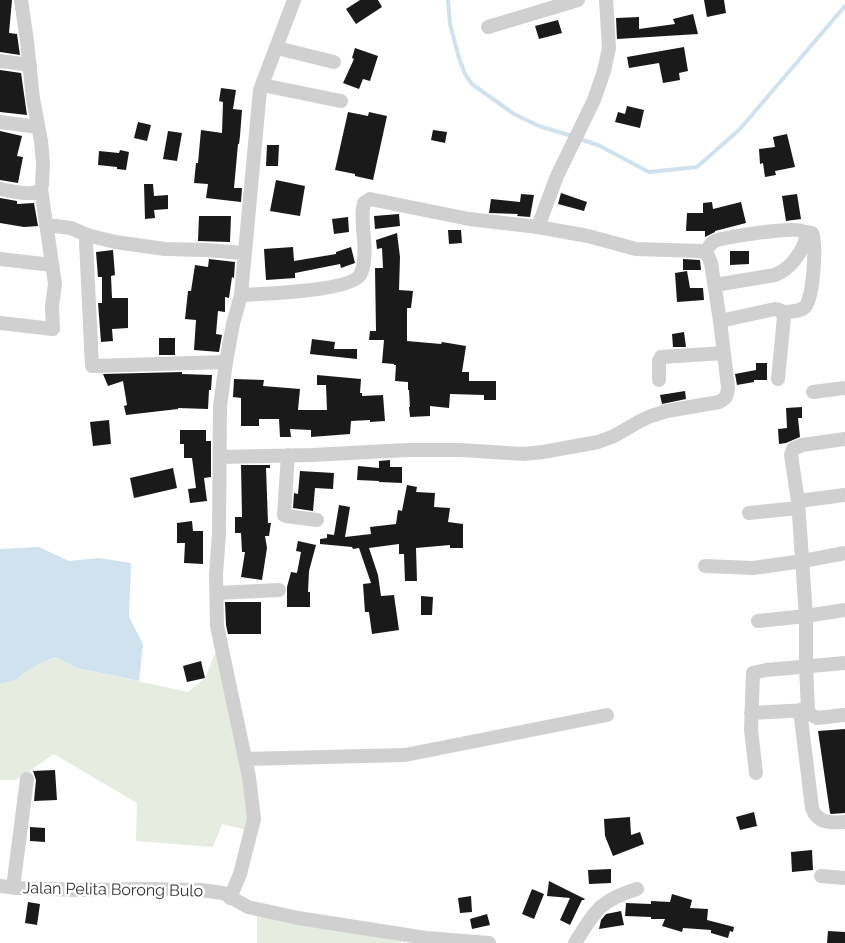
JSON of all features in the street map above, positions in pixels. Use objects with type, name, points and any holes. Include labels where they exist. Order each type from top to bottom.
[{"type":"street","points":[[0,323],[53,329],[52,306],[55,284],[41,189],[42,141],[32,99],[30,65],[21,0]]},
{"type":"street","points":[[230,898],[240,874],[254,820],[249,777],[217,626],[216,574],[220,406],[226,362],[240,295],[258,105],[262,86],[294,0]]},
{"type":"street","points":[[488,27],[578,0]]},
{"type":"street","points":[[538,227],[557,176],[594,100],[604,71],[608,48],[606,0]]},
{"type":"street","points":[[277,48],[334,62]]},
{"type":"street","points":[[0,61],[30,65]]},
{"type":"street","points":[[262,86],[342,101]]},
{"type":"street","points":[[0,122],[38,127]]},
{"type":"street","points":[[0,189],[38,193],[41,189]]},
{"type":"street","points":[[220,457],[407,450],[460,450],[524,454],[543,452],[598,442],[614,436],[651,416],[667,411],[719,402],[727,396],[728,387],[715,286],[711,263],[705,253],[688,250],[636,249],[588,236],[538,227],[469,219],[370,200],[364,203],[362,210],[364,261],[360,275],[354,280],[310,290],[240,295]]},
{"type":"street","points":[[46,225],[71,228],[87,235],[115,242],[165,249],[244,253]]},
{"type":"street","points":[[705,253],[711,244],[718,240],[793,229],[810,232],[814,239],[811,295],[808,303],[802,309],[782,312]]},
{"type":"street","points":[[715,286],[775,275],[783,271],[794,260],[806,240],[804,232]]},
{"type":"street","points":[[87,235],[86,253],[92,366],[226,362]]},
{"type":"street","points":[[0,259],[52,265]]},
{"type":"street","points":[[720,321],[779,309],[784,317],[778,379]]},
{"type":"street","points":[[659,380],[659,361],[661,357],[724,353]]},
{"type":"street","points":[[813,392],[845,388]]},
{"type":"street","points":[[845,439],[802,445],[793,448],[791,451],[798,504],[806,616],[804,710],[812,808],[817,818],[823,821],[845,822]]},
{"type":"street","points":[[288,455],[284,515],[316,520]]},
{"type":"street","points":[[749,513],[845,494]]},
{"type":"street","points":[[705,566],[753,568],[845,553]]},
{"type":"street","points":[[217,593],[279,590]]},
{"type":"street","points":[[758,621],[845,610]]},
{"type":"street","points":[[756,773],[751,738],[753,673],[766,670],[845,663]]},
{"type":"street","points":[[751,713],[804,710],[817,718],[845,715]]},
{"type":"street","points":[[245,760],[405,756],[607,715]]},
{"type":"street","points":[[6,887],[27,779]]},
{"type":"street","points":[[822,876],[845,878]]},
{"type":"street","name":"Jalan Pelita Borong Bulo","points":[[6,887],[80,890],[201,890],[222,894],[248,907],[298,918],[426,938],[489,943]]},
{"type":"street","points":[[576,943],[591,917],[602,904],[620,894],[637,888]]},
{"type":"shaded area","points":[[222,636],[252,800],[247,830],[222,824],[213,847],[136,841],[137,803],[54,754],[16,780],[0,780],[0,684],[16,680],[39,664],[57,657],[77,668],[188,692],[205,678]]},
{"type":"shaded area","points":[[257,916],[401,939],[401,943],[257,943]]},
{"type":"water","points":[[39,547],[69,561],[99,558],[131,563],[129,617],[143,644],[139,681],[77,668],[56,657],[39,664],[16,680],[0,684],[0,549]]},
{"type":"building","points":[[0,0],[12,0],[9,33],[17,34],[20,55],[0,52]]},
{"type":"building","points":[[360,0],[378,0],[382,7],[356,24],[346,9]]},
{"type":"building","points":[[704,0],[724,0],[726,13],[707,17]]},
{"type":"building","points":[[693,14],[698,34],[617,39],[616,18],[639,17],[639,29],[675,24],[673,19]]},
{"type":"building","points":[[558,20],[562,33],[539,39],[535,26]]},
{"type":"building","points":[[684,47],[688,71],[679,73],[680,80],[663,83],[659,63],[629,68],[627,57]]},
{"type":"building","points":[[355,48],[378,56],[370,81],[363,79],[359,89],[343,83],[354,59],[352,58]]},
{"type":"building","points":[[0,70],[21,73],[27,115],[0,112]]},
{"type":"building","points":[[221,88],[236,90],[233,109],[242,110],[234,188],[242,188],[241,202],[206,198],[208,184],[194,183],[201,130],[222,133],[223,102],[219,101]]},
{"type":"building","points":[[627,106],[644,110],[640,128],[615,122],[618,112],[625,114]]},
{"type":"building","points":[[348,112],[368,116],[369,112],[387,116],[373,180],[335,170]]},
{"type":"building","points":[[138,122],[151,125],[147,141],[134,138]]},
{"type":"building","points":[[433,130],[447,132],[445,143],[431,140]]},
{"type":"building","points":[[0,131],[22,136],[17,156],[23,157],[18,183],[0,180]]},
{"type":"building","points":[[168,131],[182,133],[177,161],[163,159]]},
{"type":"building","points":[[787,134],[795,167],[775,171],[776,175],[765,177],[763,163],[760,164],[759,149],[775,147],[773,137]]},
{"type":"building","points":[[267,145],[279,145],[278,166],[266,166]]},
{"type":"building","points":[[120,150],[129,152],[126,170],[98,165],[99,151],[119,153]]},
{"type":"building","points":[[276,180],[305,186],[300,216],[270,211]]},
{"type":"building","points":[[144,184],[153,184],[154,196],[168,195],[168,209],[154,210],[155,218],[145,219]]},
{"type":"building","points":[[561,193],[587,202],[584,211],[558,204]]},
{"type":"building","points":[[521,194],[534,195],[530,217],[517,216],[518,214],[489,213],[491,199],[520,202]]},
{"type":"building","points":[[797,194],[801,219],[786,221],[782,196]]},
{"type":"building","points":[[0,198],[17,201],[17,204],[34,203],[38,226],[24,227],[0,223]]},
{"type":"building","points":[[712,202],[713,209],[741,202],[746,223],[715,231],[705,237],[705,231],[686,231],[687,213],[703,213],[703,203]]},
{"type":"building","points":[[399,214],[400,226],[375,229],[374,216]]},
{"type":"building","points":[[199,216],[231,216],[230,242],[198,241]]},
{"type":"building","points":[[348,217],[349,232],[334,234],[332,219]]},
{"type":"building","points":[[448,230],[461,230],[462,243],[449,244]]},
{"type":"building","points":[[397,233],[400,257],[399,290],[413,291],[411,308],[407,308],[407,341],[441,344],[442,342],[466,346],[462,372],[469,372],[469,381],[496,381],[496,400],[484,400],[484,395],[450,394],[449,408],[430,406],[430,416],[410,417],[408,382],[395,381],[396,365],[382,363],[384,340],[369,340],[370,331],[376,331],[375,268],[383,268],[382,248],[377,249],[376,240]]},
{"type":"building","points":[[293,247],[294,261],[336,254],[336,252],[351,247],[355,263],[341,268],[340,264],[295,273],[295,278],[266,280],[264,249]]},
{"type":"building","points":[[113,250],[115,275],[111,276],[112,298],[128,298],[128,328],[112,329],[113,341],[101,342],[98,303],[102,303],[102,277],[98,277],[96,252]]},
{"type":"building","points":[[730,251],[749,251],[749,264],[730,265]]},
{"type":"building","points":[[209,259],[235,262],[234,278],[232,277],[229,298],[225,297],[225,312],[218,311],[216,334],[222,335],[219,352],[194,350],[196,320],[185,319],[188,291],[191,291],[195,265],[208,267]]},
{"type":"building","points":[[683,259],[700,260],[701,270],[683,270]]},
{"type":"building","points":[[687,271],[690,288],[703,288],[704,300],[677,302],[675,273]]},
{"type":"building","points":[[684,332],[686,347],[673,347],[672,334]]},
{"type":"building","points":[[159,338],[175,338],[175,355],[159,355]]},
{"type":"building","points":[[312,339],[335,342],[334,349],[357,349],[357,359],[310,354]]},
{"type":"building","points":[[756,363],[767,363],[767,380],[754,380],[754,382],[737,385],[735,374],[756,370]]},
{"type":"building","points":[[182,372],[182,374],[212,375],[208,409],[178,408],[126,415],[124,406],[127,405],[123,381],[108,386],[103,374]]},
{"type":"building","points":[[317,375],[361,379],[360,393],[362,393],[362,396],[383,395],[385,421],[351,421],[350,434],[311,437],[311,430],[290,429],[291,437],[280,437],[279,419],[259,419],[259,426],[241,426],[241,398],[233,397],[234,379],[264,380],[263,386],[300,389],[298,410],[327,410],[326,385],[317,385]]},
{"type":"building","points":[[685,391],[686,399],[662,404],[660,395]]},
{"type":"building","points":[[802,407],[802,418],[798,418],[800,437],[779,444],[778,429],[787,428],[786,408]]},
{"type":"building","points":[[109,420],[111,444],[93,446],[90,422]]},
{"type":"building","points":[[180,430],[206,430],[206,441],[211,441],[211,477],[204,478],[207,501],[190,503],[188,489],[196,488],[192,458],[184,458],[184,444],[180,444]]},
{"type":"building","points":[[390,460],[390,467],[402,467],[402,483],[357,480],[358,466],[379,468],[379,461]]},
{"type":"building","points":[[241,465],[270,465],[270,468],[266,468],[268,523],[271,523],[269,536],[265,536],[267,548],[262,580],[241,577],[245,552],[242,552],[241,533],[235,533],[235,517],[242,517]]},
{"type":"building","points":[[173,468],[177,488],[134,498],[130,478]]},
{"type":"building","points":[[300,471],[334,473],[333,489],[315,488],[313,511],[293,508],[294,493],[298,494]]},
{"type":"building","points":[[407,485],[417,487],[416,492],[435,493],[434,507],[450,508],[448,522],[463,524],[463,548],[450,548],[450,545],[416,548],[417,581],[405,581],[404,554],[399,554],[399,544],[369,548],[378,575],[381,596],[394,595],[399,630],[372,634],[369,612],[365,612],[363,584],[371,583],[359,548],[353,549],[352,547],[320,544],[320,539],[327,538],[327,534],[334,535],[339,505],[350,507],[345,537],[371,534],[370,527],[396,524],[398,510],[402,511]]},
{"type":"building","points":[[192,521],[193,531],[203,531],[203,564],[184,563],[185,543],[177,543],[177,523]]},
{"type":"building","points":[[298,541],[316,545],[309,571],[308,592],[310,592],[310,607],[287,607],[287,587],[291,572],[297,573],[301,552],[296,551]]},
{"type":"building","points":[[421,596],[433,597],[432,615],[421,615]]},
{"type":"building","points":[[225,602],[261,602],[261,634],[228,634]]},
{"type":"building","points":[[201,661],[205,678],[187,682],[183,666]]},
{"type":"building","points":[[845,729],[845,813],[831,814],[818,731]]},
{"type":"building","points":[[55,770],[57,800],[34,801],[36,780],[33,771]]},
{"type":"building","points":[[754,812],[757,826],[740,830],[736,817]]},
{"type":"building","points":[[630,817],[631,835],[640,832],[644,844],[613,856],[605,836],[604,819]]},
{"type":"building","points":[[30,827],[45,828],[45,842],[30,841]]},
{"type":"building","points":[[812,850],[813,870],[792,872],[791,852]]},
{"type":"building","points":[[611,869],[611,883],[589,884],[588,870]]},
{"type":"building","points":[[549,881],[585,899],[582,900],[570,925],[560,920],[570,898],[547,896]]},
{"type":"building","points":[[532,889],[544,894],[534,919],[522,914]]},
{"type":"building","points":[[672,894],[692,900],[690,908],[708,909],[707,920],[734,927],[733,932],[730,931],[728,938],[711,933],[711,930],[683,928],[682,932],[662,926],[665,919],[625,916],[626,903],[651,904],[651,901],[670,902]]},
{"type":"building","points":[[471,896],[472,912],[460,913],[458,898]]},
{"type":"building","points":[[28,902],[40,904],[37,925],[25,923]]},
{"type":"building","points":[[621,911],[624,925],[599,929],[601,920],[606,914]]},
{"type":"building","points":[[487,914],[490,925],[472,929],[470,919]]},
{"type":"building","points":[[828,931],[845,932],[845,943],[827,943]]},
{"type":"waterway","points":[[448,0],[450,24],[459,58],[465,74],[472,84],[514,114],[539,126],[572,136]]},
{"type":"waterway","points":[[579,139],[598,145],[649,172],[697,167],[740,129],[845,6]]}]
